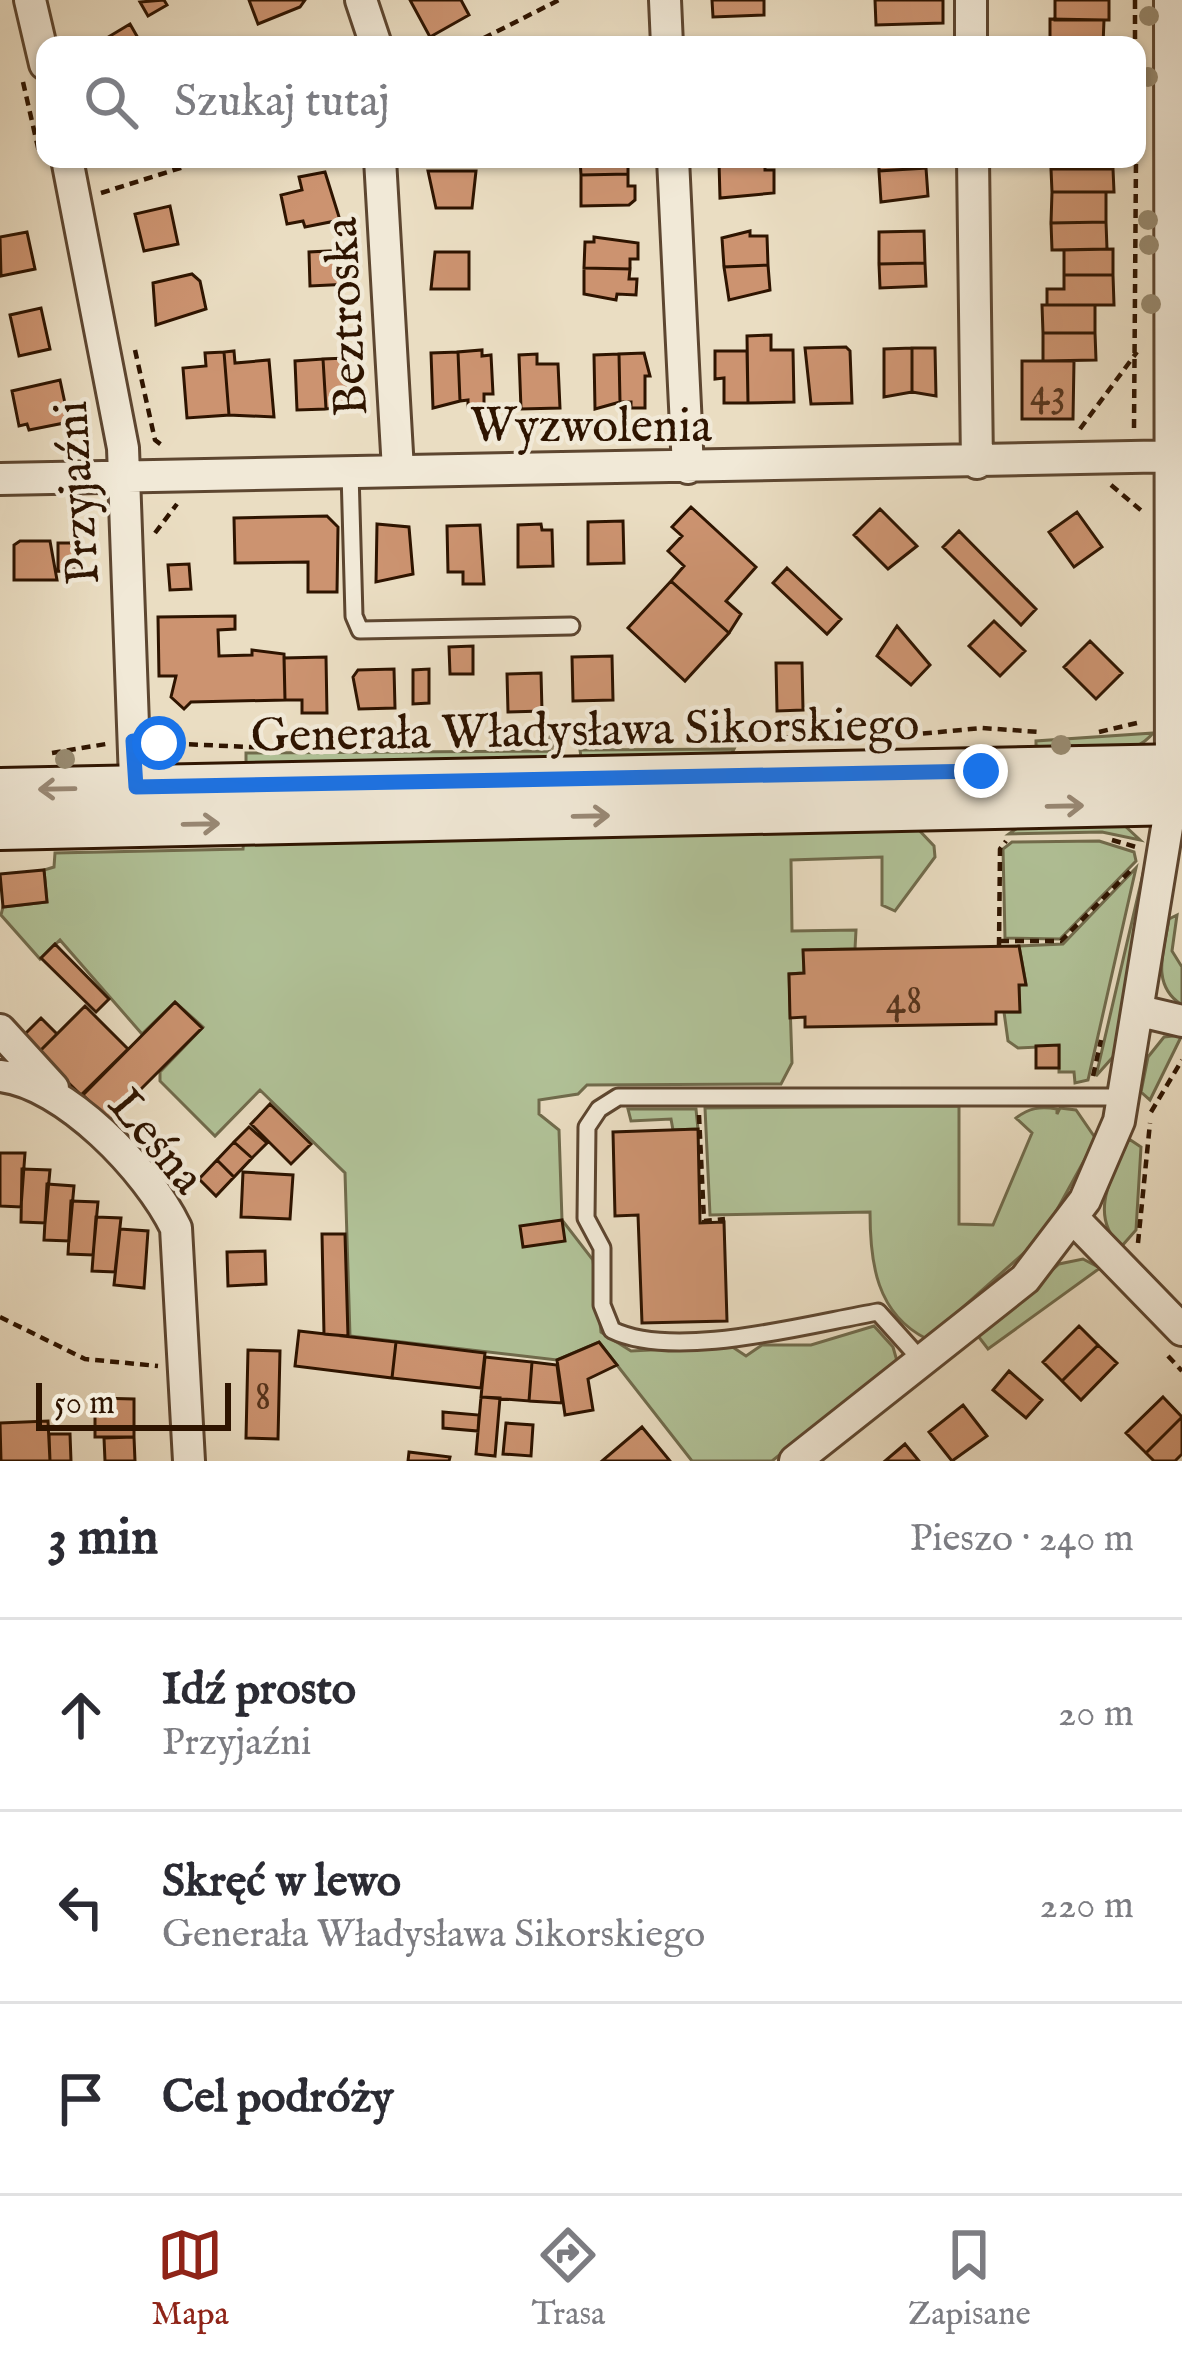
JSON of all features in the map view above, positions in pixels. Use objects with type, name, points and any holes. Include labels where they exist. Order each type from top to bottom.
[{"type":"main road","name":"Generała Władysława Sikorskiego","points":[[0,790],[136,806],[951,801],[1177,785]]},
{"type":"main road","name":"Generała Władysława Sikorskiego","points":[[0,828],[136,806]]},
{"type":"street","points":[[30,0],[38,36]]},
{"type":"street","points":[[361,0],[373,36]]},
{"type":"street","points":[[665,0],[667,36]]},
{"type":"street","points":[[971,0],[971,36]]},
{"type":"street","points":[[795,1461],[1025,1279],[1074,1219],[1108,1152],[1125,1097],[1140,1011],[1152,847],[1177,785],[1172,721],[1178,456],[1170,0]]},
{"type":"street","name":"Przyjaźni","points":[[69,168],[102,320],[126,478],[149,737],[136,806]]},
{"type":"street","name":"Beztroska","points":[[381,168],[398,470]]},
{"type":"street","points":[[673,168],[688,469]]},
{"type":"street","points":[[973,168],[977,463]]},
{"type":"street","name":"Wyzwolenia","points":[[0,479],[1178,456]]},
{"type":"street","points":[[1140,1011],[1182,1021]]},
{"type":"street","name":"Leśna","points":[[0,1030],[158,1195],[176,1228],[189,1461]]},
{"type":"street","name":"Leśna","points":[[0,1076],[60,1096]]},
{"type":"street","points":[[1074,1219],[1182,1330]]},
{"type":"lane","points":[[350,472],[354,616],[360,630],[571,626]]},
{"type":"lane","points":[[922,1361],[878,1312],[726,1337],[634,1341],[611,1330],[602,1305],[602,1248],[586,1219],[587,1127],[599,1109],[618,1096],[1125,1097]]},
{"type":"path","points":[[488,36],[560,0]]},
{"type":"path","points":[[1135,0],[1135,36]]},
{"type":"path","points":[[97,176],[100,193],[180,168]]},
{"type":"path","points":[[1124,436],[1138,422],[1136,168]]},
{"type":"path","points":[[134,346],[155,440],[167,448]]},
{"type":"path","points":[[1094,438],[1073,438],[1137,352]]},
{"type":"path","points":[[155,534],[177,504],[197,502]]},
{"type":"path","points":[[1096,732],[1145,720],[1172,721]]},
{"type":"path","points":[[898,736],[982,728],[1043,733]]},
{"type":"path","points":[[43,754],[149,737],[278,748]]},
{"type":"path","points":[[769,738],[832,737]]},
{"type":"path","points":[[1098,837],[1152,847]]},
{"type":"path","points":[[1011,838],[1000,849],[999,944],[1061,941],[1152,847]]},
{"type":"path","points":[[1117,1263],[1139,1241],[1151,1109],[1182,1060]]},
{"type":"path","points":[[699,1109],[704,1221],[725,1219]]},
{"type":"path","points":[[0,1317],[86,1359],[185,1366]]},
{"type":"green space","points":[[1153,733],[1142,743],[1114,752],[1036,746],[1036,741]]},
{"type":"green space","points":[[734,749],[731,755],[581,757],[580,750]]},
{"type":"green space","points":[[561,751],[561,759],[246,771],[246,753]]},
{"type":"green space","points":[[1124,825],[1140,840],[1102,832],[1009,834],[1020,826]]},
{"type":"green space","points":[[917,828],[934,846],[935,857],[895,911],[882,905],[882,857],[791,860],[792,931],[856,930],[855,949],[804,950],[804,973],[789,974],[792,1063],[781,1084],[587,1085],[578,1094],[539,1100],[539,1114],[559,1130],[562,1220],[593,1260],[601,1332],[631,1351],[731,1346],[746,1356],[762,1345],[811,1345],[874,1326],[893,1347],[897,1361],[772,1461],[692,1461],[599,1342],[557,1360],[350,1336],[345,1173],[260,1090],[215,1136],[160,1081],[160,1072],[203,1027],[175,1002],[142,1034],[60,940],[40,959],[1,915],[3,907],[47,902],[44,870],[54,867],[55,853],[243,849],[244,837]]},
{"type":"green space","points":[[1099,841],[1134,852],[1136,861],[1060,939],[1005,938],[1003,849],[1012,842]]},
{"type":"green space","points":[[1146,861],[1120,1049],[1096,1076]]},
{"type":"green space","points":[[1136,868],[1088,1080],[1075,1083],[1074,1072],[1059,1072],[1059,1046],[1018,1048],[1008,1041],[1004,1012],[1019,1012],[1019,985],[1026,984],[1019,946],[1063,944]]},
{"type":"green space","points":[[1177,915],[1172,951],[1182,967],[1182,1005],[1166,987],[1162,966],[1169,919]]},
{"type":"green space","points":[[1182,1035],[1150,1100],[1141,1092],[1148,1057],[1164,1037]]},
{"type":"green space","points":[[959,1106],[959,1224],[993,1225],[1032,1133],[1016,1118],[1040,1108],[1057,1109],[1057,1114],[1060,1108],[1076,1110],[1096,1139],[1042,1237],[927,1339],[897,1316],[879,1285],[870,1212],[710,1215],[705,1108]]},
{"type":"green space","points":[[628,1109],[696,1109],[698,1129],[673,1130],[671,1119],[631,1121]]},
{"type":"green space","points":[[1129,1139],[1141,1147],[1136,1230],[1121,1247],[1111,1234],[1104,1208],[1110,1180]]},
{"type":"green space","points":[[1083,1259],[1100,1268],[988,1349],[978,1336],[1059,1264]]},
{"type":"building","points":[[164,0],[167,5],[148,16],[140,2]]},
{"type":"building","points":[[249,0],[305,0],[300,7],[258,24]]},
{"type":"building","points":[[410,0],[461,0],[469,15],[429,36]]},
{"type":"building","points":[[712,0],[764,0],[764,15],[713,17]]},
{"type":"building","points":[[875,0],[943,0],[943,23],[876,25]]},
{"type":"building","points":[[1055,0],[1109,0],[1109,20],[1055,20]]},
{"type":"building","points":[[1050,19],[1104,20],[1103,36],[1050,36]]},
{"type":"building","points":[[130,24],[137,36],[110,36]]},
{"type":"building","points":[[581,168],[628,168],[628,174],[581,175]]},
{"type":"building","points":[[719,168],[774,170],[774,193],[720,198]]},
{"type":"building","points":[[926,168],[928,196],[881,202],[879,171]]},
{"type":"building","points":[[1051,169],[1113,169],[1114,192],[1052,192]]},
{"type":"building","points":[[428,171],[476,171],[472,208],[436,208]]},
{"type":"building","points":[[325,172],[340,220],[305,227],[303,221],[287,224],[281,195],[302,190],[299,177]]},
{"type":"building","points":[[628,174],[628,186],[635,186],[635,200],[629,205],[581,206],[581,175]]},
{"type":"building","points":[[1052,192],[1106,192],[1106,222],[1051,223]]},
{"type":"building","points":[[170,206],[178,244],[144,251],[135,214]]},
{"type":"building","points":[[1106,222],[1107,249],[1052,250],[1051,223]]},
{"type":"building","points":[[750,231],[750,236],[767,236],[768,265],[724,267],[722,238]]},
{"type":"building","points":[[924,231],[925,263],[879,264],[879,232]]},
{"type":"building","points":[[27,232],[35,269],[1,276],[0,237]]},
{"type":"building","points":[[594,237],[638,243],[638,259],[630,259],[630,269],[584,268],[585,242],[594,242]]},
{"type":"building","points":[[1113,249],[1113,275],[1064,275],[1064,250]]},
{"type":"building","points":[[348,250],[350,284],[310,286],[309,252]]},
{"type":"building","points":[[435,252],[469,252],[469,289],[431,289]]},
{"type":"building","points":[[925,263],[926,286],[880,288],[879,264]]},
{"type":"building","points":[[768,265],[770,290],[729,300],[724,267]]},
{"type":"building","points":[[584,268],[630,269],[629,279],[637,279],[636,295],[617,294],[616,300],[584,294]]},
{"type":"building","points":[[192,274],[200,281],[206,309],[156,325],[153,283]]},
{"type":"building","points":[[1064,275],[1113,275],[1114,305],[1047,305],[1047,289],[1064,289]]},
{"type":"building","points":[[1042,305],[1095,305],[1095,333],[1043,333]]},
{"type":"building","points":[[41,308],[50,349],[19,356],[10,315]]},
{"type":"building","points":[[1043,333],[1095,333],[1096,360],[1043,361]]},
{"type":"building","points":[[771,335],[771,350],[793,350],[794,402],[748,403],[747,336]]},
{"type":"building","points":[[846,347],[852,403],[811,404],[805,348]]},
{"type":"building","points":[[912,348],[912,392],[884,397],[884,349]]},
{"type":"building","points":[[912,348],[935,348],[936,396],[912,392]]},
{"type":"building","points":[[482,350],[482,356],[491,355],[493,394],[484,394],[484,406],[468,407],[468,400],[460,401],[458,352]]},
{"type":"building","points":[[234,351],[235,363],[269,360],[274,417],[229,415],[224,352]]},
{"type":"building","points":[[715,351],[747,351],[748,403],[724,403],[724,378],[715,379]]},
{"type":"building","points":[[224,352],[229,415],[187,418],[183,368],[206,366],[205,353]]},
{"type":"building","points":[[458,352],[460,401],[433,408],[431,353]]},
{"type":"building","points":[[644,353],[650,376],[645,376],[645,408],[631,408],[631,402],[620,402],[619,354]]},
{"type":"building","points":[[537,354],[537,364],[558,364],[560,408],[521,409],[519,355]]},
{"type":"building","points":[[619,354],[620,402],[595,409],[594,355]]},
{"type":"building","points":[[347,358],[350,407],[326,409],[323,359]]},
{"type":"building","points":[[323,359],[326,409],[297,410],[295,361]]},
{"type":"building","points":[[1022,361],[1074,361],[1073,419],[1022,419]]},
{"type":"building","points":[[60,380],[69,422],[29,430],[27,424],[19,426],[12,391]]},
{"type":"building","points":[[691,507],[756,567],[726,601],[741,614],[729,633],[671,581],[684,566],[668,551],[682,536],[672,527]]},
{"type":"building","points":[[880,509],[917,546],[888,569],[854,535]]},
{"type":"building","points":[[1077,512],[1102,547],[1074,567],[1049,532]]},
{"type":"building","points":[[327,516],[338,527],[337,592],[308,592],[308,562],[235,563],[234,518]]},
{"type":"building","points":[[623,521],[624,563],[588,564],[588,522]]},
{"type":"building","points":[[377,524],[409,527],[413,574],[376,582]]},
{"type":"building","points":[[541,524],[542,530],[552,530],[553,566],[518,567],[518,525]]},
{"type":"building","points":[[480,525],[484,584],[463,584],[463,572],[448,572],[447,526]]},
{"type":"building","points":[[959,531],[1036,609],[1021,625],[943,547]]},
{"type":"building","points":[[50,541],[57,580],[14,580],[14,545]]},
{"type":"building","points":[[58,543],[74,543],[74,572],[58,571]]},
{"type":"building","points":[[189,564],[191,589],[170,590],[168,565]]},
{"type":"building","points":[[787,568],[841,619],[827,634],[773,583]]},
{"type":"building","points":[[671,581],[729,633],[685,681],[628,628]]},
{"type":"building","points":[[235,616],[235,629],[218,630],[219,656],[252,655],[252,650],[284,654],[285,700],[191,702],[184,709],[171,697],[176,676],[159,676],[158,617]]},
{"type":"building","points":[[994,621],[1025,651],[1000,676],[969,646]]},
{"type":"building","points":[[897,626],[930,665],[911,685],[877,656]]},
{"type":"building","points":[[1090,641],[1122,673],[1096,699],[1064,667]]},
{"type":"building","points":[[473,646],[473,674],[450,674],[449,647]]},
{"type":"building","points":[[612,656],[613,700],[573,701],[572,657]]},
{"type":"building","points":[[326,657],[327,713],[302,713],[302,700],[285,700],[284,658]]},
{"type":"building","points":[[776,663],[802,663],[803,710],[777,711]]},
{"type":"building","points":[[394,669],[395,708],[359,709],[353,677],[358,670]]},
{"type":"building","points":[[429,669],[429,703],[413,704],[413,670]]},
{"type":"building","points":[[541,673],[542,711],[508,712],[507,674]]},
{"type":"building","points":[[44,870],[47,902],[3,907],[0,874]]},
{"type":"building","points":[[55,944],[109,999],[96,1012],[41,958]]},
{"type":"building","points":[[1019,946],[1026,985],[1019,985],[1020,1012],[996,1012],[996,1024],[805,1027],[805,1017],[790,1018],[789,974],[804,973],[803,950]]},
{"type":"building","points":[[175,1002],[202,1028],[109,1121],[83,1095]]},
{"type":"building","points":[[85,1006],[128,1049],[81,1095],[38,1053]]},
{"type":"building","points":[[41,1018],[57,1034],[38,1053],[22,1037]]},
{"type":"building","points":[[1059,1045],[1059,1068],[1036,1068],[1036,1046]]},
{"type":"building","points":[[270,1104],[311,1144],[291,1164],[251,1124]]},
{"type":"building","points":[[249,1127],[267,1143],[252,1158],[234,1142]]},
{"type":"building","points":[[698,1129],[700,1223],[724,1222],[727,1321],[642,1323],[638,1215],[615,1216],[613,1132]]},
{"type":"building","points":[[234,1142],[252,1158],[234,1177],[217,1160]]},
{"type":"building","points":[[0,1153],[25,1153],[21,1207],[0,1206]]},
{"type":"building","points":[[217,1160],[234,1177],[216,1196],[199,1179]]},
{"type":"building","points":[[22,1169],[50,1170],[45,1223],[21,1222]]},
{"type":"building","points":[[243,1172],[293,1175],[290,1219],[241,1217]]},
{"type":"building","points":[[47,1184],[74,1186],[69,1241],[44,1240]]},
{"type":"building","points":[[71,1201],[98,1202],[93,1255],[68,1254]]},
{"type":"building","points":[[96,1217],[121,1218],[115,1272],[92,1271]]},
{"type":"building","points":[[562,1220],[565,1241],[523,1247],[520,1226]]},
{"type":"building","points":[[120,1229],[148,1231],[144,1288],[114,1285]]},
{"type":"building","points":[[322,1234],[345,1234],[348,1336],[324,1334]]},
{"type":"building","points":[[265,1251],[266,1284],[228,1286],[227,1252]]},
{"type":"building","points":[[1079,1326],[1098,1345],[1062,1381],[1043,1362]]},
{"type":"building","points":[[299,1331],[396,1342],[392,1378],[295,1366]]},
{"type":"building","points":[[396,1342],[485,1353],[481,1388],[392,1378]]},
{"type":"building","points":[[599,1342],[617,1365],[588,1379],[593,1410],[565,1415],[557,1360]]},
{"type":"building","points":[[1098,1345],[1117,1363],[1081,1400],[1062,1381]]},
{"type":"building","points":[[248,1350],[280,1351],[278,1439],[246,1438]]},
{"type":"building","points":[[485,1357],[532,1362],[529,1401],[481,1397]]},
{"type":"building","points":[[532,1362],[557,1365],[562,1403],[529,1401]]},
{"type":"building","points":[[1009,1371],[1042,1400],[1026,1418],[993,1390]]},
{"type":"building","points":[[481,1397],[500,1398],[495,1456],[476,1454]]},
{"type":"building","points":[[1163,1397],[1182,1417],[1146,1453],[1126,1433]]},
{"type":"building","points":[[95,1398],[134,1399],[134,1437],[95,1437]]},
{"type":"building","points":[[963,1405],[987,1436],[952,1461],[929,1432]]},
{"type":"building","points":[[443,1412],[479,1415],[478,1431],[443,1428]]},
{"type":"building","points":[[1182,1417],[1182,1454],[1175,1461],[1154,1461],[1146,1453]]},
{"type":"building","points":[[48,1421],[50,1461],[1,1461],[0,1423]]},
{"type":"building","points":[[506,1423],[533,1425],[531,1456],[503,1454]]},
{"type":"building","points":[[642,1427],[670,1461],[602,1461]]},
{"type":"building","points":[[49,1434],[70,1434],[71,1461],[50,1461]]},
{"type":"building","points":[[134,1437],[135,1461],[105,1461],[104,1438]]},
{"type":"building","points":[[905,1444],[919,1461],[885,1461]]},
{"type":"building","points":[[409,1452],[450,1457],[449,1461],[408,1461]]},
{"type":"route","points":[[159,743],[133,741],[136,787],[981,771]]}]
